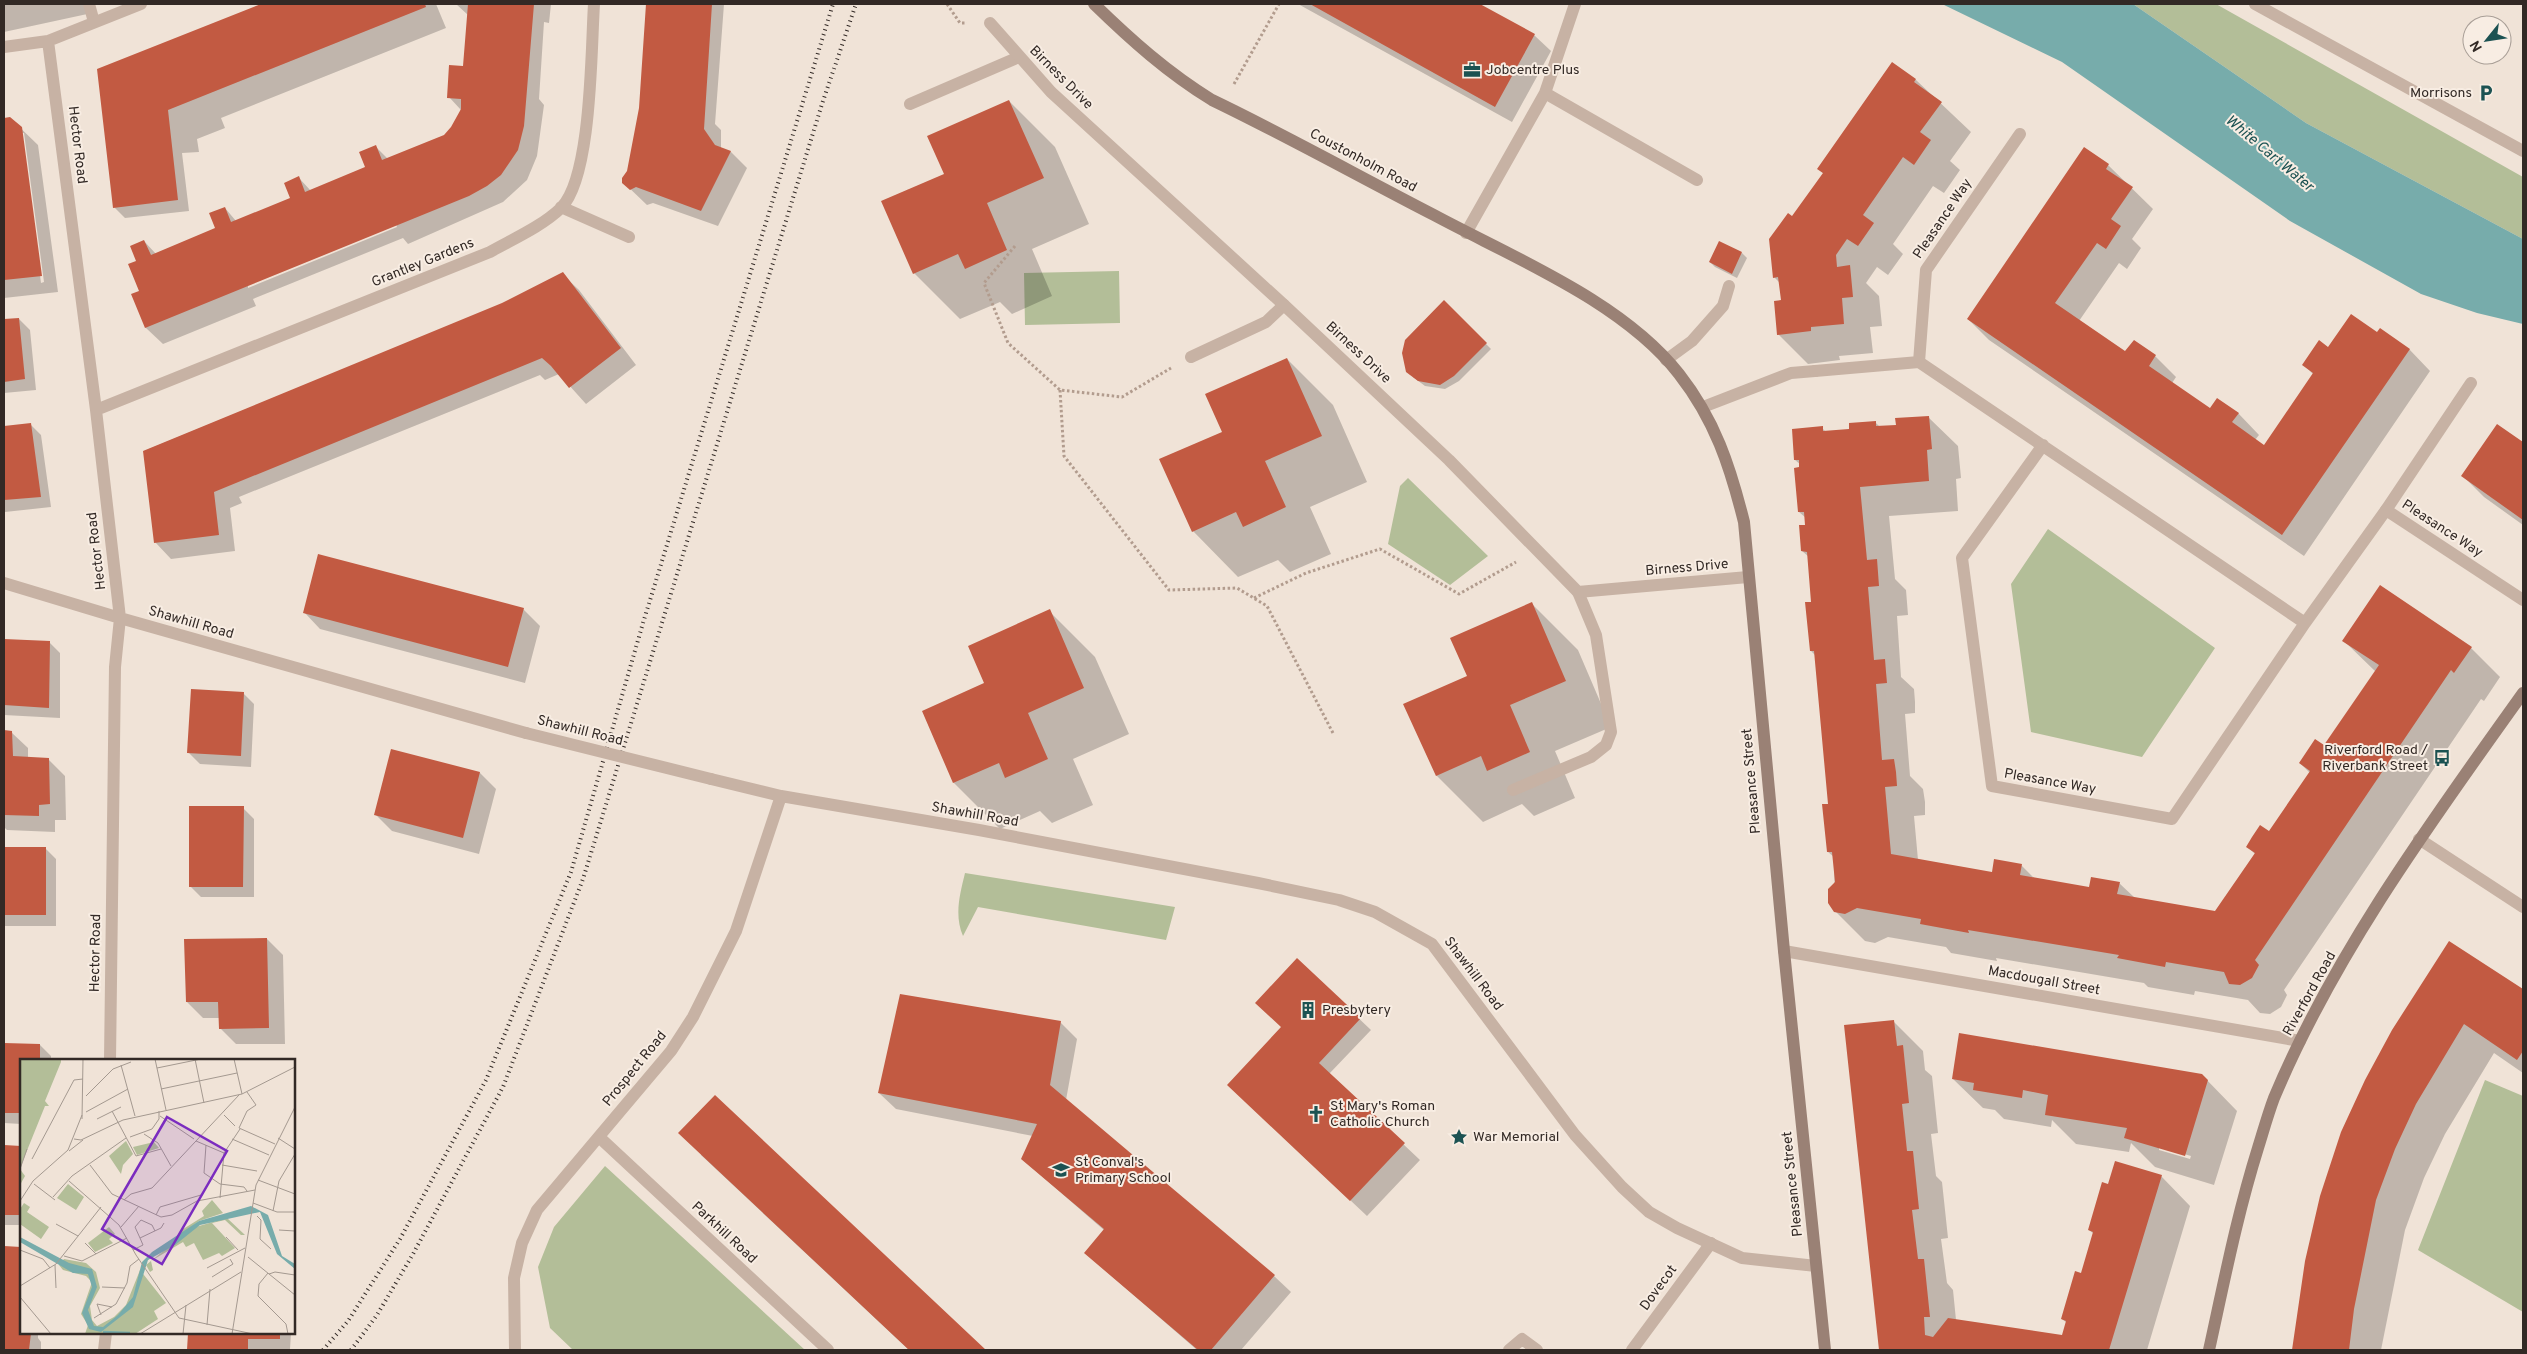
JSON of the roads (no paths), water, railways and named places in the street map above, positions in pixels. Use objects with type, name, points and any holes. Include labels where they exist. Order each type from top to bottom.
[{"type":"street","points":[[89,4],[94,22]]},
{"type":"street","points":[[4,47],[48,41],[141,4]]},
{"type":"street","name":"Grantley Gardens","points":[[96,410],[490,252],[527,231],[561,207],[577,178],[582,161],[594,4]]},
{"type":"street","name":"Coustonholm Road","points":[[1094,4],[1166,70],[1222,104],[1582,294],[1631,327]]},
{"type":"street","points":[[1466,232],[1544,94],[1575,4]]},
{"type":"street","points":[[2255,4],[2523,151]]},
{"type":"street","name":"Birness Drive","points":[[990,23],[1019,57],[1064,104],[1284,305],[1449,460],[1578,592],[1748,577]]},
{"type":"street","name":"Hector Road","points":[[48,41],[96,410],[120,618],[115,667],[110,1059]]},
{"type":"street","points":[[910,104],[1019,57]]},
{"type":"street","points":[[1544,94],[1697,180]]},
{"type":"street","name":"Pleasance Way","points":[[1919,362],[1926,270],[2020,134]]},
{"type":"street","points":[[561,207],[629,237]]},
{"type":"street","points":[[1666,360],[1692,341],[1724,306],[1729,286]]},
{"type":"street","points":[[1191,357],[1266,322],[1284,305]]},
{"type":"street","name":"Pleasance Street","points":[[1631,327],[1666,360],[1703,407],[1732,471],[1744,522],[1784,951],[1825,1350]]},
{"type":"street","points":[[1703,407],[1791,373],[1919,362],[2305,623]]},
{"type":"street","points":[[2386,510],[2471,383]]},
{"type":"street","name":"Pleasance Way","points":[[2043,445],[1962,558],[1992,786],[2172,819],[2305,623],[2386,510],[2523,600]]},
{"type":"street","name":"Shawhill Road","points":[[4,583],[120,618],[526,733],[781,796],[978,830],[1258,883],[1339,900],[1375,912],[1432,944],[1528,1075],[1575,1134],[1622,1187],[1648,1212],[1742,1258],[1816,1266]]},
{"type":"street","points":[[1513,790],[1592,757],[1606,745],[1611,732],[1596,635],[1578,592]]},
{"type":"street","name":"Riverford Road","points":[[2209,1350],[2240,1205],[2274,1100],[2300,1042],[2348,955],[2418,839],[2523,692]]},
{"type":"street","name":"Prospect Road","points":[[515,1350],[514,1278],[522,1243],[538,1210],[671,1051],[693,1017],[736,931],[781,796]]},
{"type":"street","points":[[2418,839],[2523,908]]},
{"type":"street","name":"Macdougall Street","points":[[1784,951],[2300,1042]]},
{"type":"street","name":"Parkhill Road","points":[[599,1137],[828,1350]]},
{"type":"street","name":"Dovecot","points":[[1632,1350],[1711,1243]]},
{"type":"street","points":[[104,1350],[106,1334]]},
{"type":"street","points":[[1509,1350],[1522,1339],[1537,1350]]},
{"type":"water","name":"White Cart Water","points":[[1942,4],[2133,4],[2306,123],[2523,239],[2523,324],[2477,313],[2421,294],[2290,221],[2062,62]]},
{"type":"railway","points":[[323,1350],[348,1321],[400,1239],[486,1080],[571,872],[643,623],[833,4]]},
{"type":"railway","points":[[351,1350],[377,1315],[413,1254],[503,1087],[583,879],[822,104],[856,4]]},
{"type":"place","name":"Jobcentre Plus","points":[[1472,70]]},
{"type":"place","name":"Morrisons","points":[[2486,93]]},
{"type":"place","name":"Riverford Road / Riverbank Street","points":[[2442,758]]},
{"type":"place","name":"Presbytery","points":[[1308,1010]]},
{"type":"place","name":"St Mary's Roman Catholic Church","points":[[1316,1114]]},
{"type":"place","name":"War Memorial","points":[[1459,1137]]},
{"type":"place","name":"St Conval's Primary School","points":[[1061,1170]]}]
